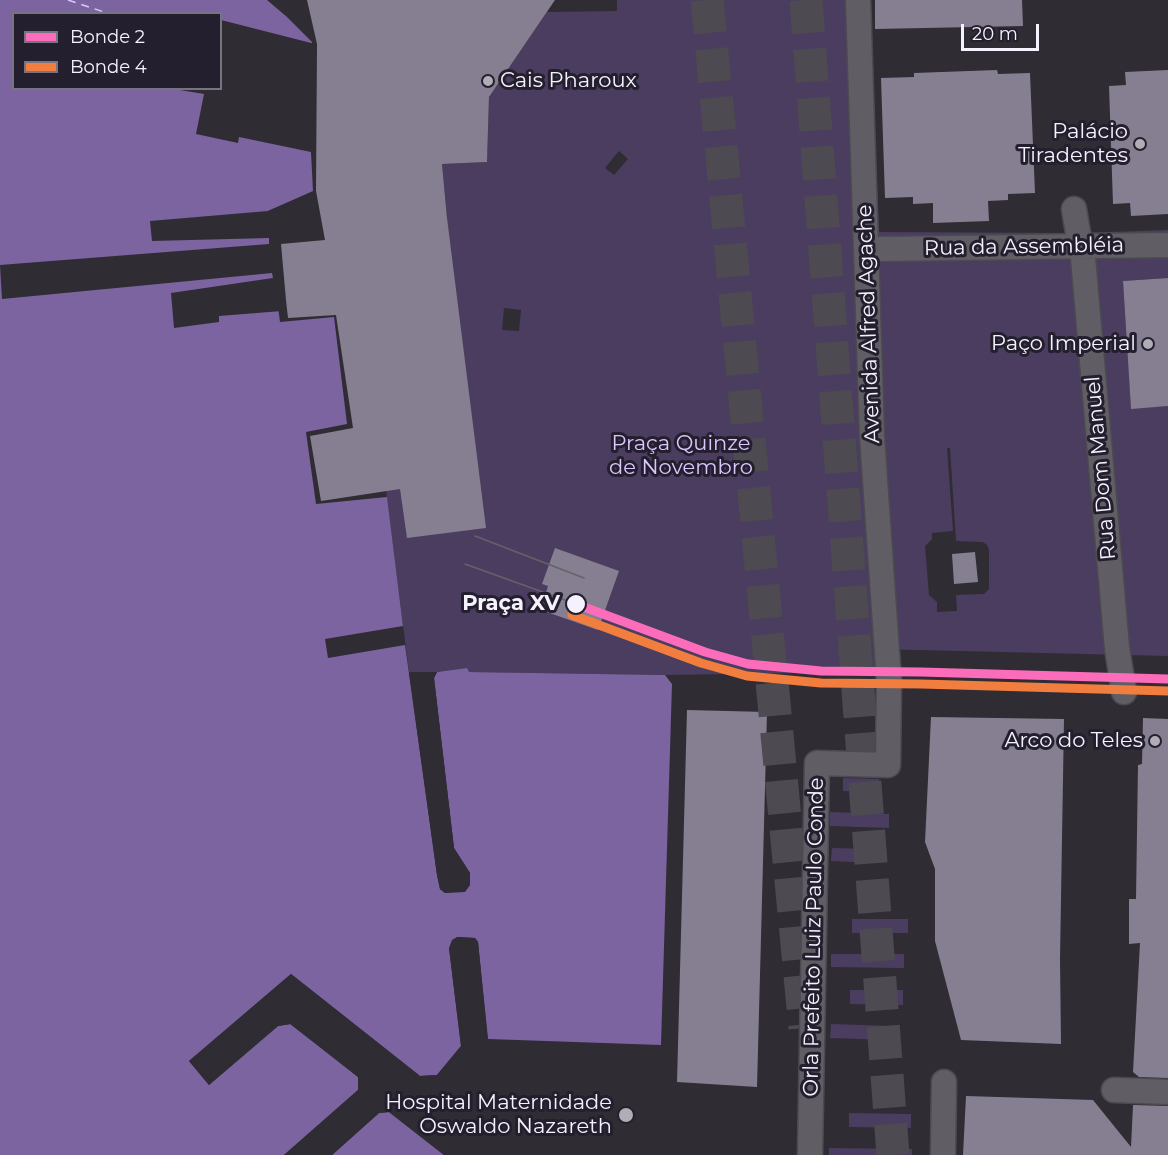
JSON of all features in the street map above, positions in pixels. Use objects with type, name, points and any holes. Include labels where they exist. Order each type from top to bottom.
[{"type":"street","name":"Avenida Alfred Agache","points":[[858,0],[874,249],[872,436],[887,648]]},
{"type":"street","name":"Rua Dom Manuel","points":[[1074,209],[1082,246],[1117,648],[1124,692]]},
{"type":"street","name":"Rua da Assembléia","points":[[874,249],[1168,245]]},
{"type":"street","name":"Orla Prefeito Luiz Paulo Conde","points":[[810,1155],[817,763],[888,765],[887,648]]},
{"type":"street","points":[[943,1155],[944,1082]]},
{"type":"street","points":[[1114,1090],[1168,1092]]},
{"type":"green space","name":"Praça Quinze de Novembro","points":[[617,0],[870,0],[879,232],[1078,233],[1168,230],[1168,278],[1123,281],[1131,408],[1168,406],[1168,656],[875,649],[875,672],[665,675],[468,672],[467,668],[437,672],[409,672],[386,491],[447,218],[442,164],[487,162],[489,97],[547,12],[617,11]],"holes":[[[619,151],[628,159],[614,175],[605,168]],[[504,308],[521,310],[519,331],[502,330]],[[947,448],[950,448],[956,541],[983,542],[987,545],[989,589],[984,594],[956,595],[957,611],[937,612],[937,602],[929,595],[925,546],[932,539],[932,533],[953,531]]]},
{"type":"green space","points":[[843,778],[879,779],[879,792],[843,791]]},
{"type":"green space","points":[[830,812],[889,814],[889,828],[830,826]]},
{"type":"green space","points":[[832,848],[875,849],[874,863],[831,861]]},
{"type":"green space","points":[[852,919],[908,919],[908,933],[852,933]]},
{"type":"green space","points":[[831,954],[904,954],[904,968],[831,967]]},
{"type":"green space","points":[[850,990],[903,990],[903,1005],[850,1004]]},
{"type":"green space","points":[[831,1024],[890,1026],[890,1040],[830,1038]]},
{"type":"green space","points":[[849,1113],[911,1114],[911,1128],[849,1127]]},
{"type":"green space","points":[[829,1148],[912,1149],[912,1155],[829,1155]]},
{"type":"shaded area","points":[[0,0],[267,0],[312,42],[313,191],[268,211],[280,322],[334,317],[347,424],[306,432],[316,504],[387,497],[403,626],[325,639],[328,658],[405,645],[440,889],[445,893],[465,892],[470,885],[470,873],[454,848],[434,678],[437,672],[467,668],[469,672],[665,675],[672,684],[661,1045],[488,1039],[478,942],[475,938],[457,937],[449,948],[461,1046],[437,1075],[420,1076],[291,974],[189,1061],[209,1085],[278,1026],[291,1024],[358,1077],[358,1090],[284,1155],[0,1155]]},
{"type":"shaded area","points":[[389,1112],[444,1155],[332,1155],[379,1113]]},
{"type":"pier","points":[[222,20],[315,44],[316,102],[313,122],[315,168],[311,152],[239,137],[238,143],[196,134],[204,94],[180,90],[222,90]]},
{"type":"pier","points":[[316,191],[315,194],[271,213],[282,311],[219,316],[219,322],[174,328],[171,293],[273,278],[272,273],[2,299],[0,265],[269,244],[269,238],[152,241],[150,221],[268,211]]},
{"type":"pier","points":[[409,672],[412,672],[443,887],[446,890],[463,889],[467,884],[467,874],[451,849],[431,678],[434,672],[437,672],[434,678],[454,848],[470,873],[469,886],[463,891],[445,893],[440,889]]},
{"type":"pier","points":[[457,937],[475,938],[478,942],[488,1042],[485,1040],[475,943],[458,940],[454,942],[452,948],[464,1047],[438,1078],[418,1079],[291,978],[193,1062],[210,1081],[276,1023],[291,1021],[360,1075],[360,1092],[289,1155],[284,1155],[358,1090],[358,1077],[290,1024],[278,1026],[209,1085],[189,1061],[291,974],[420,1076],[437,1075],[461,1046],[449,948],[452,940]]},
{"type":"pier","points":[[389,1109],[447,1155],[389,1112],[379,1113],[332,1155],[329,1155],[378,1111]]},
{"type":"building","points":[[307,0],[555,0],[489,97],[487,162],[442,164],[486,528],[407,538],[400,489],[321,501],[310,436],[353,428],[336,315],[288,318],[286,300],[281,244],[325,240],[316,191],[317,44]]},
{"type":"building","points":[[875,0],[1022,0],[1023,26],[875,29]]},
{"type":"building","points":[[997,70],[998,74],[1030,73],[1035,193],[1008,194],[1008,200],[988,201],[989,221],[933,223],[933,203],[913,204],[913,197],[885,198],[881,78],[914,77],[914,73]]},
{"type":"building","name":"Palácio Tiradentes","points":[[1168,70],[1168,214],[1131,216],[1130,203],[1113,204],[1109,86],[1126,85],[1125,72]]},
{"type":"building","name":"Paço Imperial","points":[[1168,278],[1168,406],[1131,409],[1123,281]]},
{"type":"building","points":[[555,548],[619,571],[598,630],[541,610],[548,586],[542,584]]},
{"type":"building","points":[[975,552],[978,582],[954,584],[952,554]]},
{"type":"building","points":[[687,710],[767,712],[757,1087],[677,1082]]},
{"type":"building","points":[[931,717],[1064,719],[1061,1044],[961,1040],[935,941],[935,869],[925,842]]},
{"type":"building","points":[[1143,718],[1168,719],[1168,1078],[1139,1077],[1133,1072],[1140,943],[1129,944],[1129,899],[1136,899],[1138,765],[1142,764]]},
{"type":"building","points":[[966,1096],[1093,1100],[1131,1147],[1133,1105],[1168,1106],[1168,1155],[963,1155]]},
{"type":"ferry route","points":[[68,0],[104,12]]},
{"type":"tunnel","points":[[707,0],[805,1028]]},
{"type":"tunnel","points":[[806,0],[893,1155]]},
{"type":"tram line","points":[[475,536],[584,578]]},
{"type":"tram line","points":[[465,564],[576,604]]},
{"type":"tram line","name":"2","points":[[576,604],[705,652],[748,664],[821,671],[1168,679]]},
{"type":"tram line","name":"4","points":[[572,615],[701,663],[747,676],[821,683],[1168,691]]},
{"type":"place","name":"Cais Pharoux","points":[[488,81]]},
{"type":"place","name":"Palácio Tiradentes","points":[[1140,144]]},
{"type":"place","name":"Paço Imperial","points":[[1148,344]]},
{"type":"place","name":"Praça XV","points":[[576,604]]},
{"type":"place","name":"Arco do Teles","points":[[1155,741]]},
{"type":"place","name":"Hospital Maternidade Oswaldo Nazareth","points":[[626,1115]]}]
